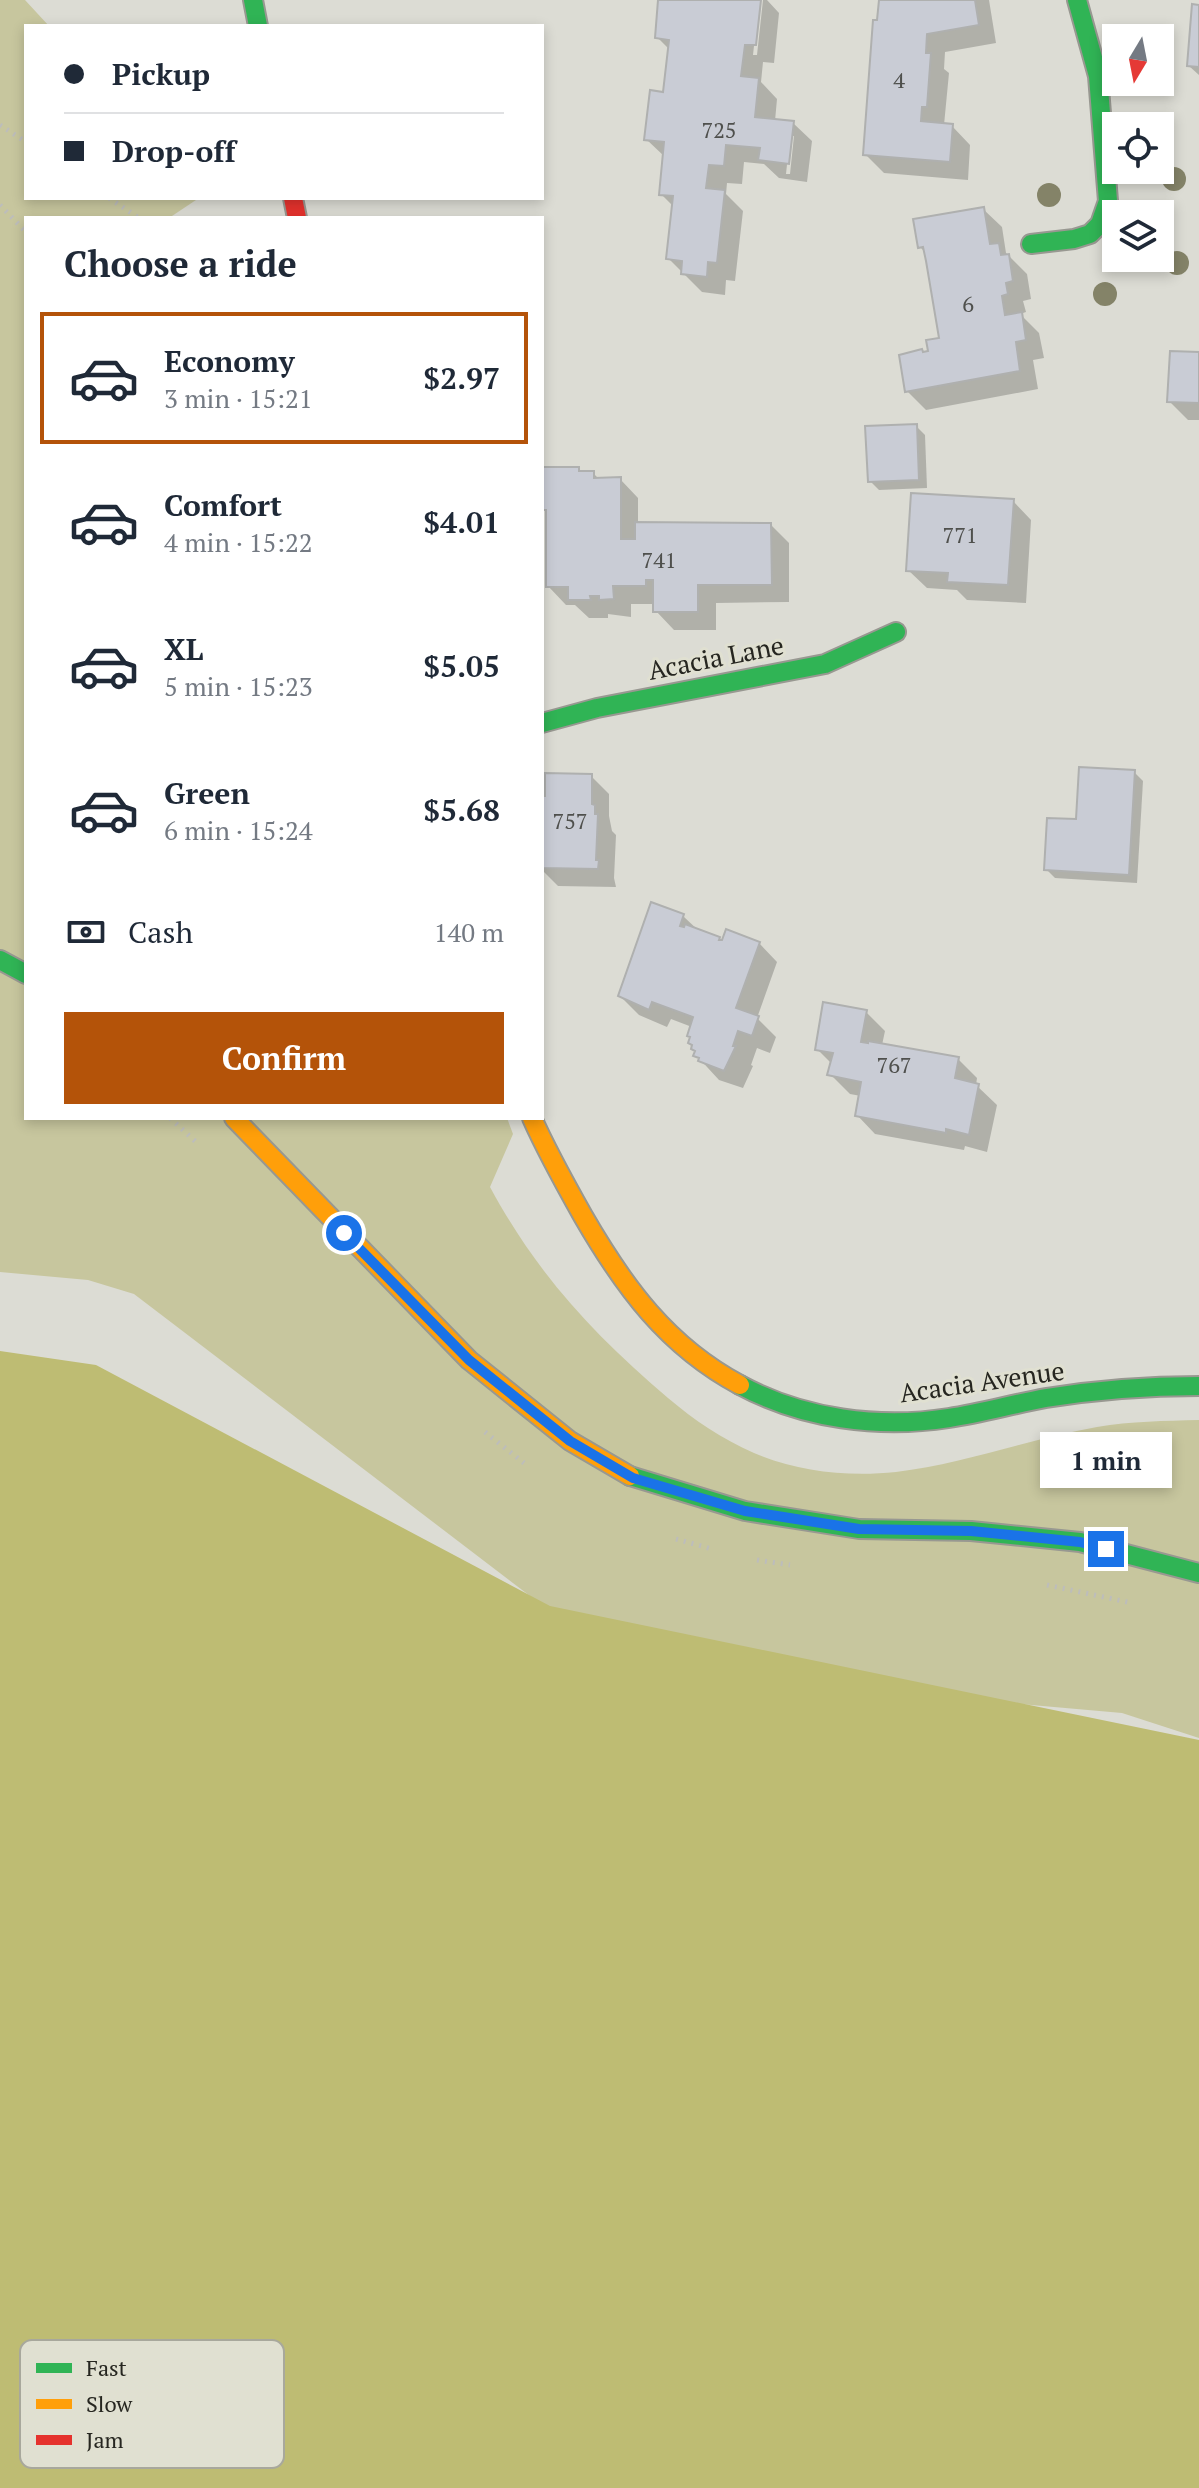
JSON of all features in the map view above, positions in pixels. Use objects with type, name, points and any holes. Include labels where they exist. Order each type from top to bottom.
[{"type":"street","points":[[253,0],[258,24]]},
{"type":"street","points":[[1031,244],[1088,237],[1103,220],[1108,201],[1098,76],[1077,0]]},
{"type":"street","name":"Acacia Lane","points":[[544,722],[597,708],[825,664],[896,632]]},
{"type":"street","points":[[0,960],[24,973]]},
{"type":"street","points":[[236,1120],[469,1360],[570,1441],[633,1478],[759,1513],[859,1529],[971,1531],[1080,1542],[1199,1573]]},
{"type":"street","name":"Acacia Avenue","points":[[533,1120],[544,1147],[606,1256],[640,1304],[681,1345],[730,1381],[783,1404],[838,1417],[899,1422],[951,1418],[1046,1398],[1119,1389],[1199,1386]]},
{"type":"path","points":[[0,125],[24,141]]},
{"type":"path","points":[[112,200],[136,216]]},
{"type":"path","points":[[0,205],[24,230]]},
{"type":"green space","points":[[0,0],[25,0],[47,24],[24,24],[24,200],[196,200],[172,216],[24,216],[24,1120],[508,1120],[513,1134],[490,1187],[527,1248],[568,1301],[615,1350],[678,1406],[731,1442],[788,1465],[842,1473],[896,1472],[1097,1427],[1199,1420],[1199,1738],[1122,1713],[1020,1704],[555,1615],[134,1294],[88,1280],[0,1272]]},
{"type":"shaded area","points":[[0,1351],[96,1365],[550,1606],[1199,1740],[1199,2488],[0,2488]]},
{"type":"building","points":[[658,0],[761,0],[756,45],[745,45],[741,76],[759,78],[755,117],[794,121],[789,164],[758,160],[760,148],[726,145],[724,166],[709,165],[706,188],[725,190],[717,263],[708,262],[707,277],[681,274],[682,261],[666,259],[673,196],[659,195],[664,142],[644,140],[650,90],[663,92],[669,40],[655,38]]},
{"type":"building","points":[[879,0],[975,0],[979,25],[927,34],[926,53],[931,53],[927,107],[922,107],[921,121],[953,124],[950,162],[863,155],[873,20],[877,20]]},
{"type":"building","points":[[1192,4],[1199,5],[1199,67],[1187,66]]},
{"type":"building","points":[[984,207],[990,244],[999,243],[1001,255],[1009,254],[1013,281],[1006,283],[1008,294],[1002,296],[1005,315],[1022,312],[1026,340],[1016,342],[1020,371],[905,392],[899,355],[922,349],[923,352],[928,351],[926,340],[939,338],[923,247],[918,248],[913,219]]},
{"type":"building","points":[[1170,351],[1199,352],[1199,403],[1167,402]]},
{"type":"building","points":[[917,424],[919,480],[868,482],[865,426]]},
{"type":"building","points":[[544,467],[579,467],[579,471],[594,471],[594,478],[621,477],[621,539],[635,539],[635,522],[771,523],[772,585],[698,585],[698,612],[653,612],[653,580],[646,580],[646,586],[613,586],[614,599],[599,600],[599,596],[590,596],[591,600],[568,600],[568,587],[546,587]]},
{"type":"building","points":[[911,493],[1014,499],[1008,585],[947,582],[948,573],[906,571]]},
{"type":"building","points":[[1079,767],[1135,770],[1129,875],[1044,870],[1047,818],[1076,819]]},
{"type":"building","points":[[545,773],[592,774],[592,804],[595,805],[595,814],[598,814],[598,869],[544,868]]},
{"type":"building","points":[[651,902],[684,914],[680,926],[684,927],[685,924],[720,937],[719,940],[722,940],[726,929],[760,942],[736,1008],[759,1016],[752,1036],[738,1031],[733,1046],[736,1046],[724,1071],[693,1056],[695,1051],[691,1049],[692,1045],[688,1043],[690,1037],[687,1036],[693,1017],[652,1002],[649,1010],[618,996]]},
{"type":"building","points":[[823,1002],[867,1010],[861,1042],[959,1057],[955,1078],[979,1084],[969,1135],[855,1116],[861,1082],[827,1075],[833,1053],[815,1050]]},
{"type":"traffic: fast","points":[[253,0],[258,24]]},
{"type":"traffic: fast","points":[[1031,244],[1090,234],[1100,224],[1108,201],[1098,76],[1077,0]]},
{"type":"traffic: fast","points":[[544,722],[597,708],[825,664],[896,632]]},
{"type":"traffic: fast","points":[[0,960],[24,973]]},
{"type":"traffic: fast","points":[[740,1385],[764,1397],[815,1413],[896,1422],[949,1418],[1084,1393],[1199,1386]]},
{"type":"traffic: fast","points":[[630,1476],[745,1511],[859,1529],[971,1531],[1080,1542],[1199,1573]]},
{"type":"traffic: slow","points":[[236,1120],[469,1360],[570,1441],[630,1476]]},
{"type":"traffic: slow","points":[[533,1120],[583,1216],[631,1290],[690,1352],[740,1385]]},
{"type":"traffic: jam","points":[[293,200],[297,216]]},
{"type":"route","points":[[344,1233],[469,1360],[570,1441],[633,1478],[745,1511],[859,1529],[971,1531],[1080,1542],[1106,1549]]}]
